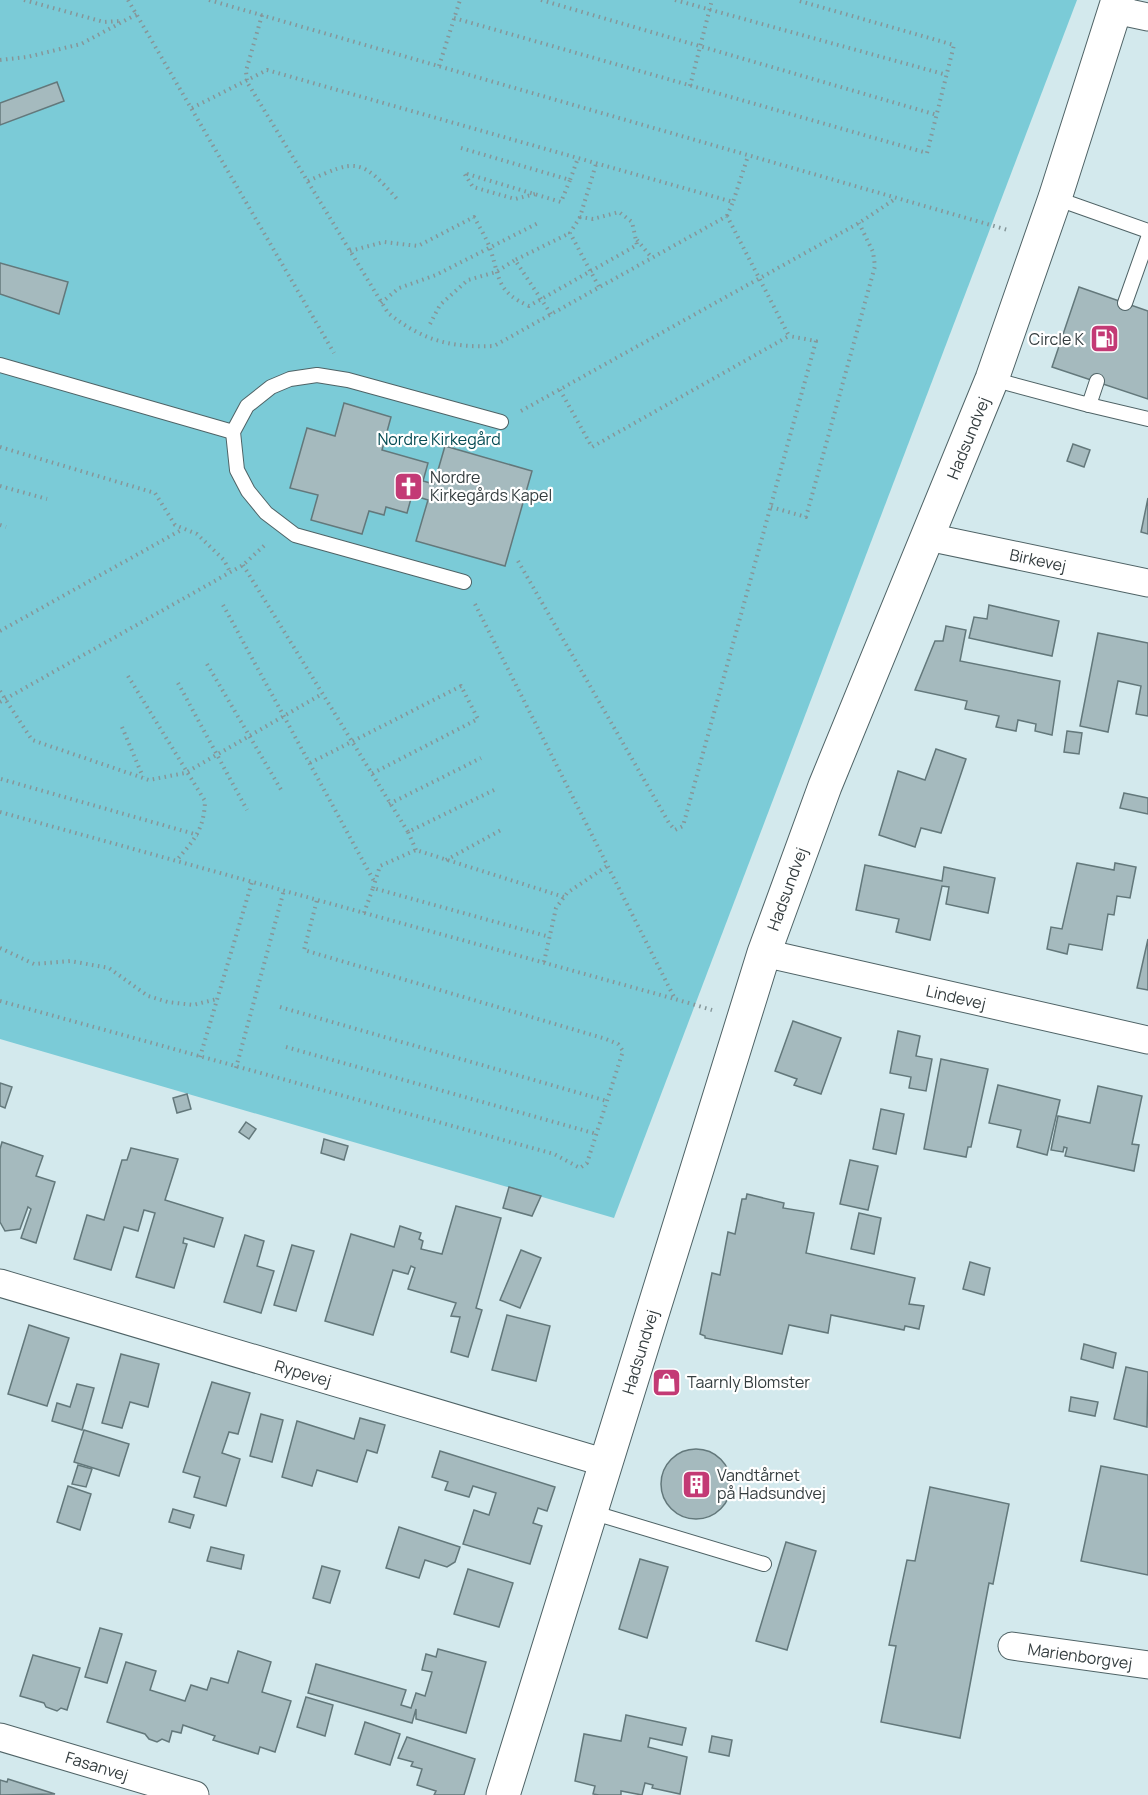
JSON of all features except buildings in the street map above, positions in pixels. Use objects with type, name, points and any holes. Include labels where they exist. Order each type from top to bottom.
[{"type":"street","points":[[1117,5],[1148,17]]},
{"type":"street","name":"Hadsundvej","points":[[502,1795],[764,953],[825,786],[992,379],[1055,198],[1117,5]]},
{"type":"street","name":"Birkevej","points":[[928,537],[1148,583]]},
{"type":"street","name":"Lindevej","points":[[764,953],[1148,1040]]},
{"type":"street","name":"Rypevej","points":[[0,1283],[606,1462]]},
{"type":"street","name":"Marienborgvej","points":[[1012,1646],[1148,1665]]},
{"type":"street","name":"Fasanvej","points":[[0,1737],[195,1795]]},
{"type":"lane","points":[[1055,198],[1148,231]]},
{"type":"lane","points":[[1125,303],[1148,238]]},
{"type":"lane","points":[[0,365],[233,432]]},
{"type":"lane","points":[[464,582],[295,535],[266,513],[248,491],[237,470],[233,432],[247,406],[271,387],[290,379],[318,375],[348,380],[501,422]]},
{"type":"lane","points":[[992,379],[1148,419]]},
{"type":"lane","points":[[1089,405],[1097,381]]},
{"type":"lane","points":[[591,1512],[764,1564]]},
{"type":"path","points":[[24,0],[104,22],[124,20]]},
{"type":"path","points":[[128,0],[322,331],[348,380]]},
{"type":"path","points":[[209,0],[1040,240]]},
{"type":"path","points":[[439,66],[460,0]]},
{"type":"path","points":[[541,0],[937,115]]},
{"type":"path","points":[[675,0],[947,75]]},
{"type":"path","points":[[690,86],[712,0]]},
{"type":"path","points":[[454,18],[927,153],[954,45],[796,0]]},
{"type":"path","points":[[0,60],[27,57],[81,44],[137,14]]},
{"type":"path","points":[[262,15],[246,71],[247,82],[388,313],[410,330],[438,342],[465,347],[494,346],[727,216],[748,156]]},
{"type":"path","points":[[192,108],[267,70],[733,202]]},
{"type":"path","points":[[461,148],[570,180]]},
{"type":"path","points":[[535,194],[516,199],[472,187],[464,173],[535,194],[561,202],[578,158]]},
{"type":"path","points":[[308,181],[346,164],[374,172],[397,199]]},
{"type":"path","points":[[430,324],[440,304],[468,280],[496,272],[570,233],[580,217],[596,164]]},
{"type":"path","points":[[501,422],[759,279],[859,222],[895,198]]},
{"type":"path","points":[[350,251],[384,242],[418,246],[474,217],[490,247],[498,282],[513,299],[530,306],[590,270],[638,245],[632,222],[620,212],[592,219],[580,217]]},
{"type":"path","points":[[727,216],[789,336]]},
{"type":"path","points":[[381,303],[399,288],[436,275],[540,222]]},
{"type":"path","points":[[771,507],[806,517],[875,266],[873,252],[859,222]]},
{"type":"path","points":[[570,233],[599,287]]},
{"type":"path","points":[[636,239],[652,258]]},
{"type":"path","points":[[515,260],[551,314]]},
{"type":"path","points":[[518,561],[675,830],[683,826],[688,815],[816,341],[789,336],[592,447],[560,390]]},
{"type":"path","points":[[0,447],[155,493],[175,525],[197,534],[224,560],[231,572]]},
{"type":"path","points":[[0,486],[47,499]]},
{"type":"path","points":[[0,525],[6,527]]},
{"type":"path","points":[[0,702],[243,565],[284,526]]},
{"type":"path","points":[[0,632],[183,529]]},
{"type":"path","points":[[243,565],[408,832],[416,850]]},
{"type":"path","points":[[464,582],[675,999]]},
{"type":"path","points":[[224,605],[374,885],[550,937]]},
{"type":"path","points":[[207,664],[283,793]]},
{"type":"path","points":[[128,676],[185,773],[205,801],[204,820],[198,835],[176,861]]},
{"type":"path","points":[[178,683],[247,810]]},
{"type":"path","points":[[310,763],[461,686],[478,719],[371,774]]},
{"type":"path","points":[[0,690],[32,740],[149,780],[185,773],[322,694]]},
{"type":"path","points":[[122,727],[143,778]]},
{"type":"path","points":[[390,804],[481,758]]},
{"type":"path","points":[[1,779],[198,835]]},
{"type":"path","points":[[408,832],[494,790]]},
{"type":"path","points":[[0,812],[742,1018]]},
{"type":"path","points":[[446,860],[503,829]]},
{"type":"path","points":[[364,913],[380,867],[416,850],[564,897]]},
{"type":"path","points":[[544,962],[556,908],[564,897],[607,866]]},
{"type":"path","points":[[200,1057],[252,882]]},
{"type":"path","points":[[236,1068],[284,890]]},
{"type":"path","points":[[0,1001],[554,1154],[580,1168],[587,1163],[623,1051],[618,1044],[304,950],[317,900]]},
{"type":"path","points":[[0,948],[34,964],[70,961],[109,968],[148,996],[168,1002],[193,1005],[217,999]]},
{"type":"path","points":[[280,1007],[607,1101]]},
{"type":"path","points":[[286,1047],[597,1134]]},
{"type":"green space","name":"Nordre Kirkegård","points":[[0,0],[1077,0],[614,1218],[0,1039]]},
{"type":"place","name":"Circle K","points":[[1105,339]]},
{"type":"place","name":"Nordre Kirkegårds Kapel","points":[[409,486]]},
{"type":"place","name":"Taarnly Blomster","points":[[666,1382]]},
{"type":"place","name":"Vandtårnet på Hadsundvej","points":[[696,1484]]}]
